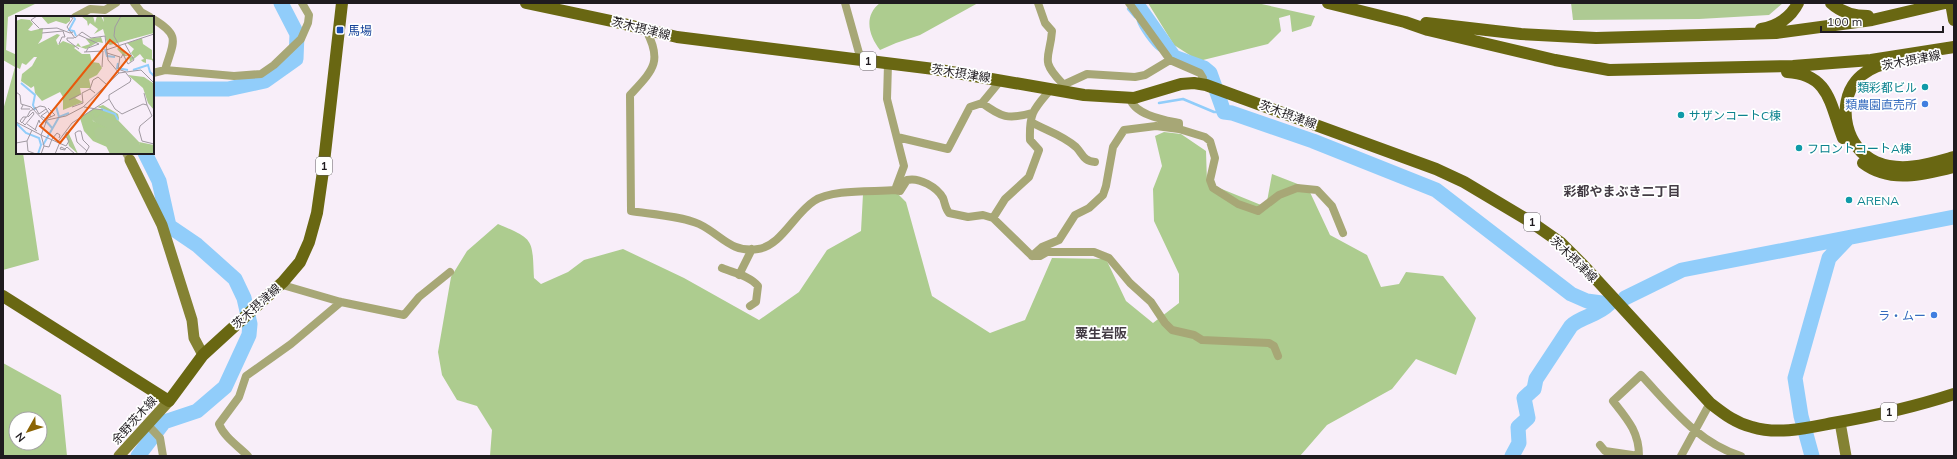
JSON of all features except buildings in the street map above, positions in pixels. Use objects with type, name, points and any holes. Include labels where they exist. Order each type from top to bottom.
[{"type":"main road","name":"茨木摂津線","points":[[169,401],[203,355],[282,282],[300,262],[309,242],[317,213],[342,3]]},
{"type":"main road","name":"茨木摂津線","points":[[526,3],[616,22],[677,37],[858,59],[1001,80],[1062,87],[1084,95],[1130,98],[1142,96],[1181,84],[1211,87],[1436,169],[1464,182],[1531,222],[1570,252],[1710,403],[1726,416],[1740,424],[1768,430],[1788,430],[1891,412],[1954,394]]},
{"type":"main road","name":"茨木摂津線","points":[[1328,3],[1405,22],[1428,30],[1547,58],[1609,70],[1793,66],[1844,63],[1904,56],[1954,47]]},
{"type":"main road","name":"茨木摂津線","points":[[1618,39],[1657,34],[1764,29],[1783,21],[1793,12],[1798,3]]},
{"type":"main road","name":"茨木摂津線","points":[[1831,3],[1843,12],[1858,16],[1905,12]]},
{"type":"main road","name":"茨木摂津線","points":[[1405,22],[1433,23],[1521,34],[1618,39],[1791,32],[1872,20],[1945,3]]},
{"type":"main road","points":[[1951,3],[1954,20]]},
{"type":"main road","name":"茨木摂津線","points":[[1954,51],[1889,63],[1871,70],[1860,77],[1853,85],[1847,99],[1845,109],[1848,127],[1854,142],[1864,154],[1876,162],[1908,167],[1954,157]]},
{"type":"main road","name":"茨木摂津線","points":[[1743,66],[1761,71],[1800,73],[1817,82],[1825,90],[1830,100],[1847,146],[1859,160],[1874,170],[1886,174],[1904,176],[1954,167]]},
{"type":"main road","points":[[3,296],[169,401]]},
{"type":"street","points":[[77,16],[90,9],[105,10],[116,3]]},
{"type":"street","points":[[134,3],[141,12],[148,16]]},
{"type":"street","points":[[154,73],[165,70],[234,76],[261,74],[274,64],[304,33],[309,15],[302,3]]},
{"type":"street","points":[[845,3],[859,53],[858,59]]},
{"type":"street","points":[[1038,3],[1045,23],[1052,31],[1048,55],[1049,68],[1062,83],[1062,87]]},
{"type":"street","points":[[1129,3],[1170,60],[1201,74],[1211,87]]},
{"type":"street","points":[[154,20],[168,28],[172,33],[173,42],[165,70]]},
{"type":"street","points":[[646,30],[654,46],[656,59],[646,78],[630,95],[631,211],[698,223],[738,250],[760,249],[778,240],[797,215],[815,200],[835,194],[895,190],[900,191],[907,180],[912,179],[934,187],[943,198],[944,206],[949,213],[968,217],[983,215],[993,218],[1032,256],[1040,256],[1047,252],[1061,251],[1094,252],[1109,258],[1130,283],[1151,302],[1165,323],[1172,330],[1194,335],[1202,340],[1269,343],[1274,346],[1278,356]]},
{"type":"street","points":[[993,218],[1005,199],[1029,177],[1038,150],[1030,140],[1032,113],[1036,104],[1062,87],[1088,74],[1135,77],[1145,75],[1170,60]]},
{"type":"street","points":[[888,64],[887,99],[904,166],[901,178],[895,190]]},
{"type":"street","points":[[897,138],[948,149],[970,107],[982,102],[1001,80]]},
{"type":"street","points":[[1130,98],[1132,104],[1152,117],[1179,123],[1179,128]]},
{"type":"street","points":[[982,102],[996,114],[1003,116],[1020,116],[1032,113]]},
{"type":"street","points":[[1031,122],[1049,130],[1075,147],[1086,160],[1095,162]]},
{"type":"street","points":[[1032,256],[1042,247],[1059,240],[1075,215],[1089,208],[1103,195],[1113,147],[1124,130],[1156,126],[1179,128],[1205,137],[1210,141],[1215,158],[1210,180],[1213,188],[1238,204],[1258,211],[1278,195],[1297,188],[1317,190],[1332,206],[1343,233]]},
{"type":"street","points":[[128,157],[162,225],[192,320],[194,338],[203,355]]},
{"type":"street","points":[[739,275],[752,249]]},
{"type":"street","points":[[722,268],[755,282],[758,286],[756,302],[750,306]]},
{"type":"street","points":[[282,282],[286,286],[341,302],[404,315],[419,297],[450,272]]},
{"type":"street","points":[[248,456],[222,432],[219,424],[239,397],[246,376],[292,344],[341,302]]},
{"type":"street","points":[[1600,445],[1605,451],[1639,456],[1639,443],[1634,429],[1613,401],[1641,375],[1694,431],[1715,444],[1741,456]]},
{"type":"street","name":"余野茨木線","points":[[119,456],[169,401]]},
{"type":"street","points":[[1680,456],[1710,403]]},
{"type":"street","points":[[1840,422],[1846,456]]},
{"type":"street","points":[[147,424],[160,438],[163,456]]},
{"type":"green space","points":[[3,3],[37,3],[8,17],[6,50],[16,55],[16,154],[23,154],[39,260],[3,270],[3,110],[15,67],[3,60]]},
{"type":"green space","points":[[880,3],[978,3],[920,35],[880,50],[873,39],[870,20],[871,14]]},
{"type":"green space","points":[[1148,3],[1257,3],[1315,16],[1311,26],[1292,32],[1290,15],[1279,18],[1281,31],[1268,44],[1199,61],[1174,45]]},
{"type":"green space","points":[[1571,3],[1783,3],[1769,15],[1699,19],[1573,20]]},
{"type":"green space","points":[[1164,132],[1181,134],[1206,151],[1207,183],[1266,207],[1272,174],[1308,188],[1330,235],[1367,255],[1381,287],[1399,284],[1406,272],[1443,276],[1476,318],[1456,375],[1416,359],[1392,389],[1327,425],[1300,456],[490,456],[492,430],[477,406],[457,400],[442,375],[438,352],[451,277],[467,251],[498,224],[519,234],[529,242],[533,255],[534,278],[541,284],[568,272],[584,260],[623,249],[684,278],[759,320],[799,292],[827,250],[861,231],[863,194],[896,192],[906,202],[932,296],[990,333],[1025,320],[1052,258],[1106,259],[1126,301],[1153,323],[1179,303],[1179,274],[1154,221],[1153,189],[1162,166],[1155,136]]},
{"type":"green space","points":[[3,363],[61,395],[67,456],[3,456]]},
{"type":"waterway","points":[[154,89],[228,89],[265,81],[296,59],[297,34],[281,3]]},
{"type":"waterway","points":[[1136,3],[1174,57],[1204,68],[1210,73],[1224,112],[1232,113],[1313,141],[1436,190],[1571,294],[1587,301],[1609,304]]},
{"type":"waterway","points":[[1128,9],[1135,17]]},
{"type":"waterway","points":[[1138,21],[1141,28],[1159,50]]},
{"type":"waterway","points":[[1159,103],[1183,99],[1214,112],[1224,112]]},
{"type":"waterway","points":[[138,456],[164,422],[197,411],[225,387],[249,335],[250,324],[244,298],[235,279],[197,245],[169,226],[159,181],[146,154]]},
{"type":"waterway","points":[[1625,298],[1682,270],[1954,217]]},
{"type":"waterway","points":[[1812,456],[1801,416],[1795,378],[1829,258],[1848,238]]},
{"type":"waterway","points":[[1512,456],[1519,443],[1518,427],[1528,418],[1524,398],[1534,389],[1536,379],[1571,326],[1600,311],[1609,304]]},
{"type":"place","name":"馬場","points":[[340,30]]},
{"type":"place","name":"類彩都ビル","points":[[1925,87]]},
{"type":"place","name":"類農園直売所","points":[[1925,104]]},
{"type":"place","name":"サザンコートC棟","points":[[1681,115]]},
{"type":"place","name":"フロントコートA棟","points":[[1799,148]]},
{"type":"place","name":"ARENA","points":[[1849,200]]},
{"type":"place","name":"ラ・ムー","points":[[1934,315]]},
{"type":"district","name":"彩都やまぶき二丁目","points":[[1622,191]]},
{"type":"district","name":"粟生岩阪","points":[[1101,333]]}]
